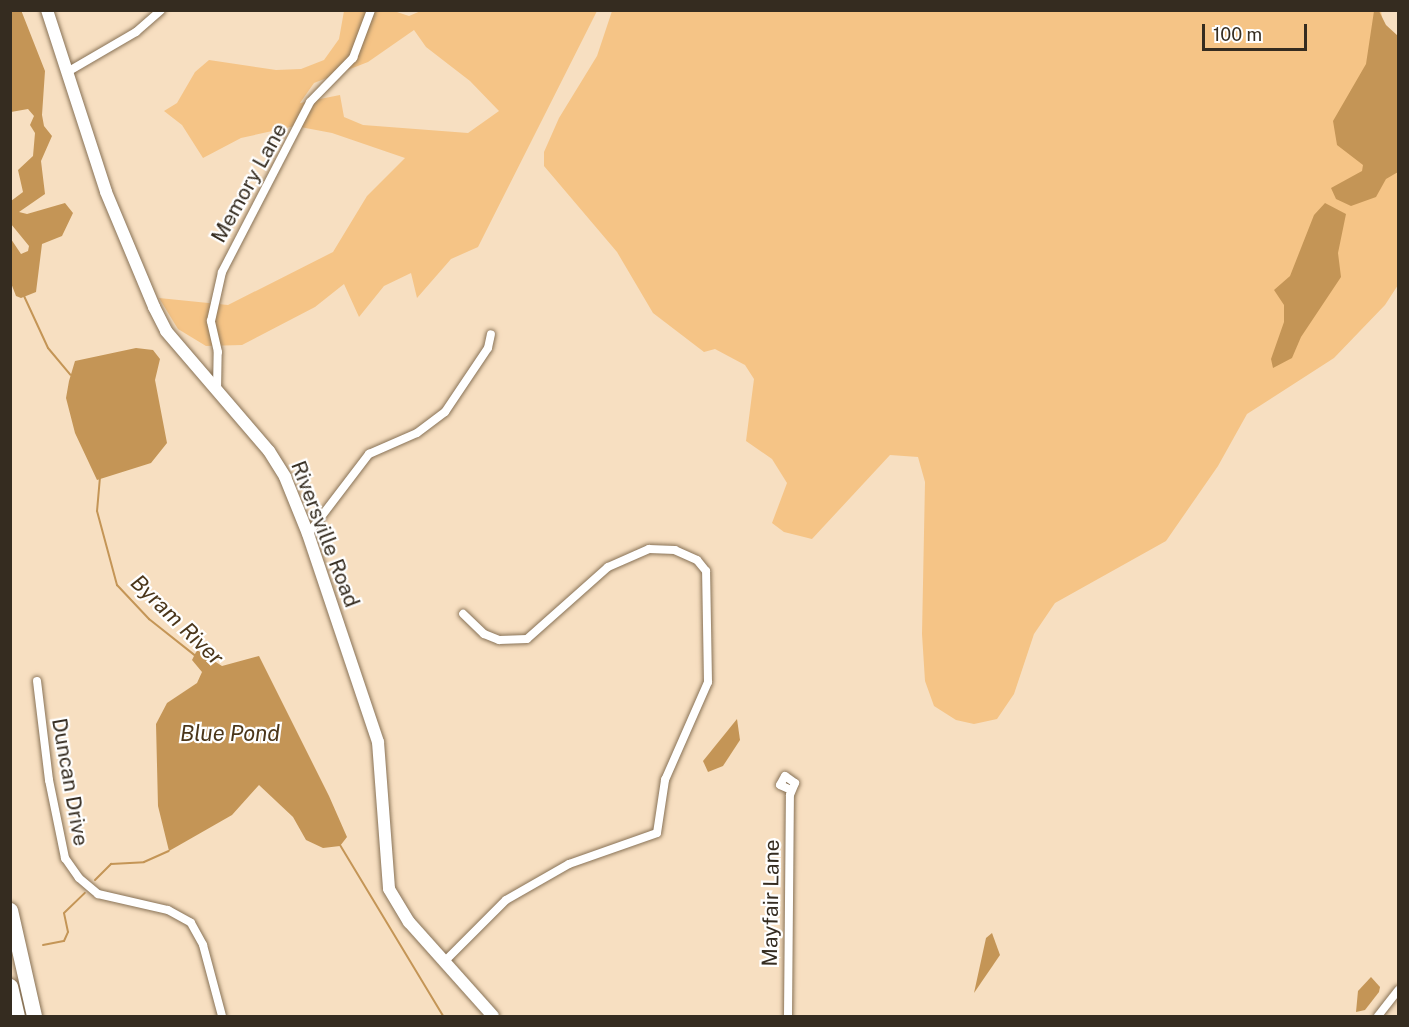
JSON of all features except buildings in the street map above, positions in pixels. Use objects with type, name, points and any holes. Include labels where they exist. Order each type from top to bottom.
[{"type":"highway","points":[[10,910],[34,1017]]},
{"type":"highway","points":[[10,986],[17,1017]]},
{"type":"street","name":"Riversville Road","points":[[47,10],[69,71],[106,192],[154,308],[166,331],[269,450],[285,477],[308,534],[378,742],[389,889],[409,922],[493,1017]]},
{"type":"street","points":[[69,71],[136,32],[161,10]]},
{"type":"street","name":"Memory Lane","points":[[217,392],[218,352],[211,321],[222,272],[310,102],[354,58],[371,10]]},
{"type":"street","points":[[308,534],[369,454],[422,430],[445,412],[488,348],[491,334]]},
{"type":"street","points":[[445,961],[506,900],[569,864],[657,833],[665,780],[708,682],[710,588],[706,571],[698,560],[675,550],[650,549],[628,555],[608,567],[527,639],[499,640],[484,634],[463,614]]},
{"type":"street","name":"Duncan Drive","points":[[38,681],[49,780],[65,858],[79,878],[98,894],[168,910],[190,922],[203,945],[222,1017]]},
{"type":"street","name":"Mayfair Lane","points":[[788,1017],[791,790]]},
{"type":"street","points":[[1378,1017],[1398,990]]},
{"type":"shaded area","points":[[423,10],[597,11],[478,247],[451,259],[417,298],[411,273],[384,286],[359,317],[344,284],[315,307],[242,345],[206,346],[178,329],[159,298],[228,305],[333,252],[367,196],[405,158],[332,133],[295,126],[241,138],[203,158],[182,125],[164,111],[177,103],[195,72],[209,60],[276,70],[301,69],[324,60],[339,39],[344,11],[394,11],[409,16]],"holes":[[[414,30],[426,47],[470,81],[499,111],[468,133],[363,125],[344,117],[340,95],[300,103],[314,83],[368,62]]]},
{"type":"shaded area","points":[[612,11],[1381,11],[1386,40],[1398,47],[1398,285],[1385,305],[1334,358],[1247,414],[1218,466],[1166,541],[1055,603],[1034,634],[1014,694],[997,719],[974,724],[956,720],[934,706],[925,681],[922,634],[925,482],[918,457],[890,455],[812,539],[784,532],[772,523],[787,483],[772,459],[746,441],[754,379],[745,365],[715,349],[704,352],[653,313],[617,252],[544,166],[544,152],[559,118],[597,56]]},
{"type":"water","points":[[21,10],[45,71],[42,115],[44,126],[52,136],[41,161],[45,194],[19,212],[27,214],[65,203],[73,213],[62,236],[42,244],[36,292],[21,298],[16,296],[11,283],[11,239],[21,254],[28,251],[29,246],[11,224],[11,201],[23,192],[18,170],[33,156],[35,133],[30,125],[34,116],[28,109],[11,112],[11,11]]},
{"type":"water","points":[[1374,11],[1379,11],[1386,25],[1398,36],[1398,172],[1386,179],[1376,197],[1351,206],[1336,199],[1331,188],[1362,171],[1363,165],[1337,145],[1333,121],[1366,64]]},
{"type":"water","points":[[1325,203],[1346,214],[1338,253],[1341,277],[1301,337],[1292,358],[1273,368],[1271,359],[1284,322],[1284,305],[1274,290],[1290,276],[1314,215]]},
{"type":"water","points":[[136,348],[153,350],[160,359],[155,380],[167,443],[151,463],[97,480],[75,433],[66,398],[69,381],[75,361]]},
{"type":"water","name":"Blue Pond","points":[[197,650],[222,666],[259,656],[347,837],[340,846],[323,848],[306,840],[293,817],[259,785],[232,815],[169,851],[158,806],[156,724],[167,703],[197,683],[202,672],[192,660]]},
{"type":"water","points":[[737,719],[740,740],[723,766],[708,772],[703,761]]},
{"type":"water","points":[[992,933],[1000,955],[974,993],[986,938]]},
{"type":"water","points":[[1371,977],[1380,987],[1379,992],[1365,1010],[1356,1012],[1358,991]]},
{"type":"waterway","name":"Byram River","points":[[24,296],[48,348],[71,375]]},
{"type":"waterway","name":"Byram River","points":[[100,477],[97,511],[117,585],[149,619],[197,657]]},
{"type":"waterway","name":"Byram River","points":[[340,845],[443,1016]]},
{"type":"waterway","points":[[95,880],[111,864],[144,862],[169,851]]},
{"type":"waterway","points":[[43,945],[64,941],[68,932],[64,913],[85,893]]}]
